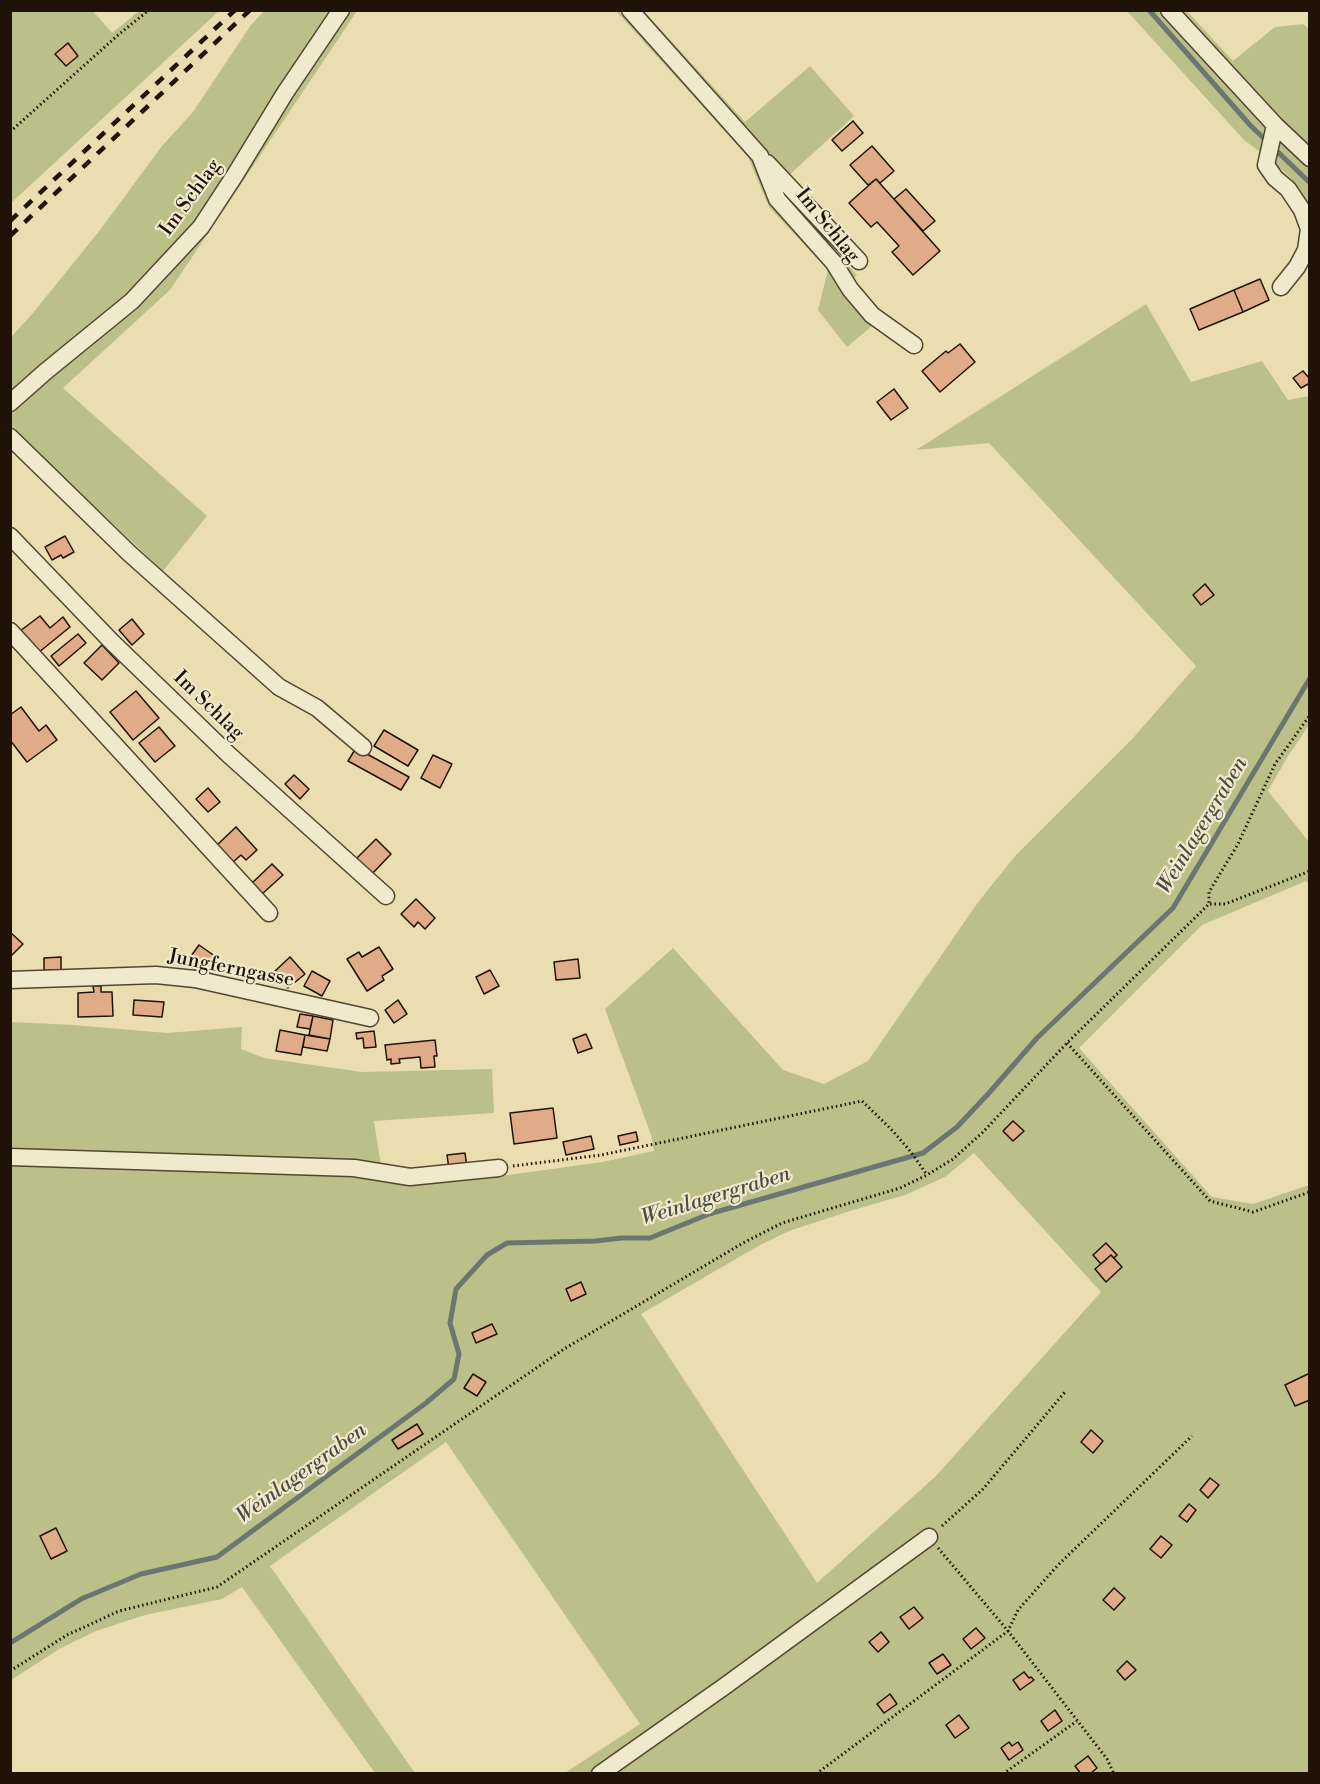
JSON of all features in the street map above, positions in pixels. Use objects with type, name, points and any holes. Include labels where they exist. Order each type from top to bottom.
[{"type":"street","name":"Im Schlag","points":[[10,403],[132,301],[201,227],[285,93],[341,10]]},
{"type":"street","name":"Im Schlag","points":[[630,10],[760,156],[777,199],[834,263],[850,289],[872,315],[914,345]]},
{"type":"street","points":[[1169,10],[1272,138],[1310,158]]},
{"type":"street","points":[[1272,138],[1266,165],[1275,178],[1288,189],[1302,210],[1309,229],[1306,250],[1297,267],[1281,287]]},
{"type":"street","points":[[760,156],[859,261]]},
{"type":"street","points":[[10,436],[129,553],[279,687],[317,708],[363,747]]},
{"type":"street","name":"Im Schlag","points":[[10,536],[112,642],[228,754],[386,896]]},
{"type":"street","points":[[10,631],[269,913]]},
{"type":"street","name":"Jungferngasse","points":[[10,980],[156,975],[195,979],[370,1018]]},
{"type":"street","points":[[10,1157],[354,1168],[410,1177],[499,1168]]},
{"type":"street","points":[[600,1773],[725,1686],[929,1537]]},
{"type":"path","points":[[10,132],[148,10]]},
{"type":"path","points":[[1209,904],[1209,892],[1238,844],[1275,764],[1310,715]]},
{"type":"path","points":[[10,1671],[67,1635],[120,1611],[217,1587],[564,1349],[743,1243],[782,1223],[900,1188],[953,1160],[982,1133],[1067,1043],[1209,904],[1225,904],[1310,871]]},
{"type":"path","points":[[1067,1043],[1210,1202],[1253,1212],[1310,1192]]},
{"type":"path","points":[[499,1168],[601,1155],[862,1101],[891,1129],[927,1175]]},
{"type":"path","points":[[1065,1392],[982,1489],[929,1537],[1008,1631],[1107,1759],[1114,1773]]},
{"type":"path","points":[[816,1773],[1008,1631],[1018,1610],[1058,1565],[1192,1436]]},
{"type":"path","points":[[1003,1773],[1077,1721]]},
{"type":"green space","points":[[11,11],[93,11],[112,33],[139,11],[219,11],[11,203]]},
{"type":"green space","points":[[264,11],[357,11],[170,290],[63,388],[207,516],[163,571],[15,431],[11,435],[11,337],[100,230],[162,146],[193,112],[251,25]]},
{"type":"green space","points":[[616,11],[644,11],[745,122],[810,66],[854,116],[777,186],[857,275],[851,282],[884,316],[847,347],[818,310],[828,270],[769,207],[748,157]]},
{"type":"green space","points":[[1127,11],[1187,11],[1233,61],[1275,27],[1303,24],[1309,29],[1309,207],[1292,179],[1244,140]]},
{"type":"green space","points":[[1146,304],[1191,382],[1262,361],[1288,400],[1309,396],[1309,725],[1268,791],[1309,842],[1309,884],[1306,881],[1202,925],[1079,1048],[1212,1197],[1253,1204],[1309,1185],[1309,1773],[565,1773],[640,1724],[446,1442],[270,1566],[415,1773],[375,1773],[242,1587],[222,1599],[145,1615],[96,1631],[61,1648],[11,1680],[11,1022],[167,1033],[242,1027],[241,1049],[264,1058],[362,1072],[492,1069],[494,1113],[374,1121],[383,1178],[415,1184],[458,1182],[602,1162],[654,1151],[651,1135],[605,1009],[673,948],[783,1070],[824,1084],[868,1061],[979,901],[1016,855],[1133,738],[1196,666],[989,443],[916,450]],"holes":[[[974,1153],[1101,1292],[936,1476],[817,1583],[641,1314],[760,1245],[789,1231],[905,1195],[945,1177]]]},
{"type":"building","points":[[68,43],[78,56],[66,66],[55,54]]},
{"type":"building","points":[[853,121],[863,133],[842,151],[832,140]]},
{"type":"building","points":[[872,146],[894,171],[880,183],[876,179],[868,185],[850,165]]},
{"type":"building","points":[[876,179],[940,251],[913,275],[892,252],[899,246],[877,222],[871,227],[849,203]]},
{"type":"building","points":[[906,189],[935,221],[923,231],[894,199]]},
{"type":"building","points":[[1260,279],[1269,300],[1243,312],[1234,290]]},
{"type":"building","points":[[1234,290],[1243,312],[1199,330],[1190,309]]},
{"type":"building","points":[[960,344],[975,362],[940,392],[922,371],[946,351],[948,353]]},
{"type":"building","points":[[1303,371],[1310,379],[1310,383],[1301,388],[1293,378]]},
{"type":"building","points":[[894,389],[908,408],[891,420],[877,402]]},
{"type":"building","points":[[65,536],[74,552],[63,558],[61,555],[52,560],[45,547]]},
{"type":"building","points":[[1205,584],[1214,595],[1201,605],[1193,595]]},
{"type":"building","points":[[40,616],[50,628],[63,617],[70,627],[38,653],[20,631]]},
{"type":"building","points":[[132,619],[144,634],[132,645],[119,630]]},
{"type":"building","points":[[78,634],[86,643],[59,666],[51,656]]},
{"type":"building","points":[[102,645],[119,663],[102,680],[84,663]]},
{"type":"building","points":[[136,691],[159,718],[133,740],[110,712]]},
{"type":"building","points":[[21,707],[39,731],[46,725],[57,740],[27,762],[10,740],[10,715]]},
{"type":"building","points":[[159,727],[175,746],[155,762],[139,743]]},
{"type":"building","points":[[384,730],[418,750],[408,766],[374,746]]},
{"type":"building","points":[[356,748],[409,777],[401,790],[348,761]]},
{"type":"building","points":[[433,755],[452,764],[440,788],[421,778]]},
{"type":"building","points":[[294,775],[309,789],[300,799],[285,784]]},
{"type":"building","points":[[208,788],[220,802],[208,812],[196,799]]},
{"type":"building","points":[[236,827],[257,850],[246,860],[241,855],[232,863],[216,846]]},
{"type":"building","points":[[376,839],[391,854],[372,874],[356,859]]},
{"type":"building","points":[[272,864],[283,875],[262,894],[251,884]]},
{"type":"building","points":[[416,899],[435,918],[425,929],[418,922],[414,927],[401,914]]},
{"type":"building","points":[[10,932],[23,944],[10,957]]},
{"type":"building","points":[[199,945],[219,959],[206,977],[186,963]]},
{"type":"building","points":[[379,947],[393,969],[382,976],[384,980],[367,991],[347,959],[359,952],[362,957]]},
{"type":"building","points":[[61,957],[61,970],[44,970],[44,958]]},
{"type":"building","points":[[290,957],[305,974],[288,988],[274,972]]},
{"type":"building","points":[[578,959],[580,978],[556,980],[554,962]]},
{"type":"building","points":[[490,970],[499,986],[484,994],[476,977]]},
{"type":"building","points":[[312,971],[330,981],[322,996],[304,986]]},
{"type":"building","points":[[93,986],[101,986],[101,992],[112,992],[113,1016],[78,1017],[78,993],[94,992]]},
{"type":"building","points":[[134,1000],[164,1002],[162,1017],[133,1015]]},
{"type":"building","points":[[398,1000],[407,1014],[394,1023],[385,1010]]},
{"type":"building","points":[[300,1014],[313,1016],[310,1029],[297,1027]]},
{"type":"building","points":[[313,1016],[333,1020],[330,1039],[309,1035]]},
{"type":"building","points":[[280,1030],[305,1035],[301,1055],[276,1051]]},
{"type":"building","points":[[374,1031],[376,1047],[364,1048],[363,1038],[357,1039],[356,1033]]},
{"type":"building","points":[[586,1034],[592,1048],[578,1053],[573,1039]]},
{"type":"building","points":[[305,1035],[330,1039],[327,1051],[303,1047]]},
{"type":"building","points":[[435,1040],[437,1056],[434,1056],[435,1067],[421,1068],[420,1057],[399,1059],[400,1063],[391,1064],[391,1059],[387,1060],[385,1045]]},
{"type":"building","points":[[553,1108],[557,1138],[514,1144],[510,1113]]},
{"type":"building","points":[[1013,1121],[1024,1131],[1013,1141],[1003,1131]]},
{"type":"building","points":[[636,1132],[638,1141],[620,1145],[618,1136]]},
{"type":"building","points":[[591,1136],[594,1149],[566,1155],[563,1142]]},
{"type":"building","points":[[465,1153],[467,1167],[449,1169],[447,1155]]},
{"type":"building","points":[[1106,1243],[1117,1255],[1114,1258],[1111,1255],[1101,1264],[1093,1255]]},
{"type":"building","points":[[1111,1255],[1122,1267],[1106,1282],[1095,1269]]},
{"type":"building","points":[[581,1282],[586,1294],[571,1301],[566,1289]]},
{"type":"building","points":[[492,1324],[497,1334],[476,1343],[472,1333]]},
{"type":"building","points":[[1310,1373],[1310,1400],[1295,1406],[1285,1385]]},
{"type":"building","points":[[473,1374],[486,1382],[477,1396],[464,1388]]},
{"type":"building","points":[[417,1424],[423,1434],[398,1449],[392,1440]]},
{"type":"building","points":[[1091,1430],[1103,1441],[1093,1453],[1081,1442]]},
{"type":"building","points":[[1210,1478],[1219,1485],[1208,1498],[1200,1490]]},
{"type":"building","points":[[1189,1504],[1196,1510],[1187,1522],[1179,1516]]},
{"type":"building","points":[[56,1528],[67,1551],[51,1559],[40,1536]]},
{"type":"building","points":[[1161,1536],[1172,1545],[1161,1558],[1150,1549]]},
{"type":"building","points":[[1114,1588],[1125,1598],[1114,1610],[1103,1600]]},
{"type":"building","points":[[914,1607],[923,1618],[909,1629],[900,1617]]},
{"type":"building","points":[[976,1628],[985,1638],[971,1649],[963,1639]]},
{"type":"building","points":[[881,1632],[889,1642],[878,1652],[869,1642]]},
{"type":"building","points":[[943,1654],[951,1665],[937,1674],[929,1663]]},
{"type":"building","points":[[1127,1661],[1136,1670],[1125,1680],[1117,1671]]},
{"type":"building","points":[[1024,1672],[1034,1680],[1020,1690],[1013,1680]]},
{"type":"building","points":[[890,1694],[897,1704],[884,1713],[877,1704]]},
{"type":"building","points":[[1055,1710],[1062,1721],[1048,1731],[1041,1721]]},
{"type":"building","points":[[959,1715],[969,1728],[955,1738],[946,1725]]},
{"type":"building","points":[[1009,1742],[1012,1746],[1018,1742],[1023,1750],[1009,1760],[1001,1748]]},
{"type":"building","points":[[1088,1756],[1097,1768],[1090,1774],[1081,1774],[1075,1766]]},
{"type":"waterway","name":"Weinlagergraben","points":[[1149,10],[1250,125],[1310,183]]},
{"type":"waterway","name":"Weinlagergraben","points":[[10,1643],[81,1599],[141,1574],[217,1557],[426,1403],[454,1379],[459,1354],[450,1323],[456,1289],[487,1255],[507,1243],[650,1238],[709,1214],[923,1153],[957,1127],[1037,1038],[1173,908],[1310,678]]},
{"type":"railway","points":[[10,221],[235,10]]},
{"type":"railway","points":[[10,236],[250,10]]}]
